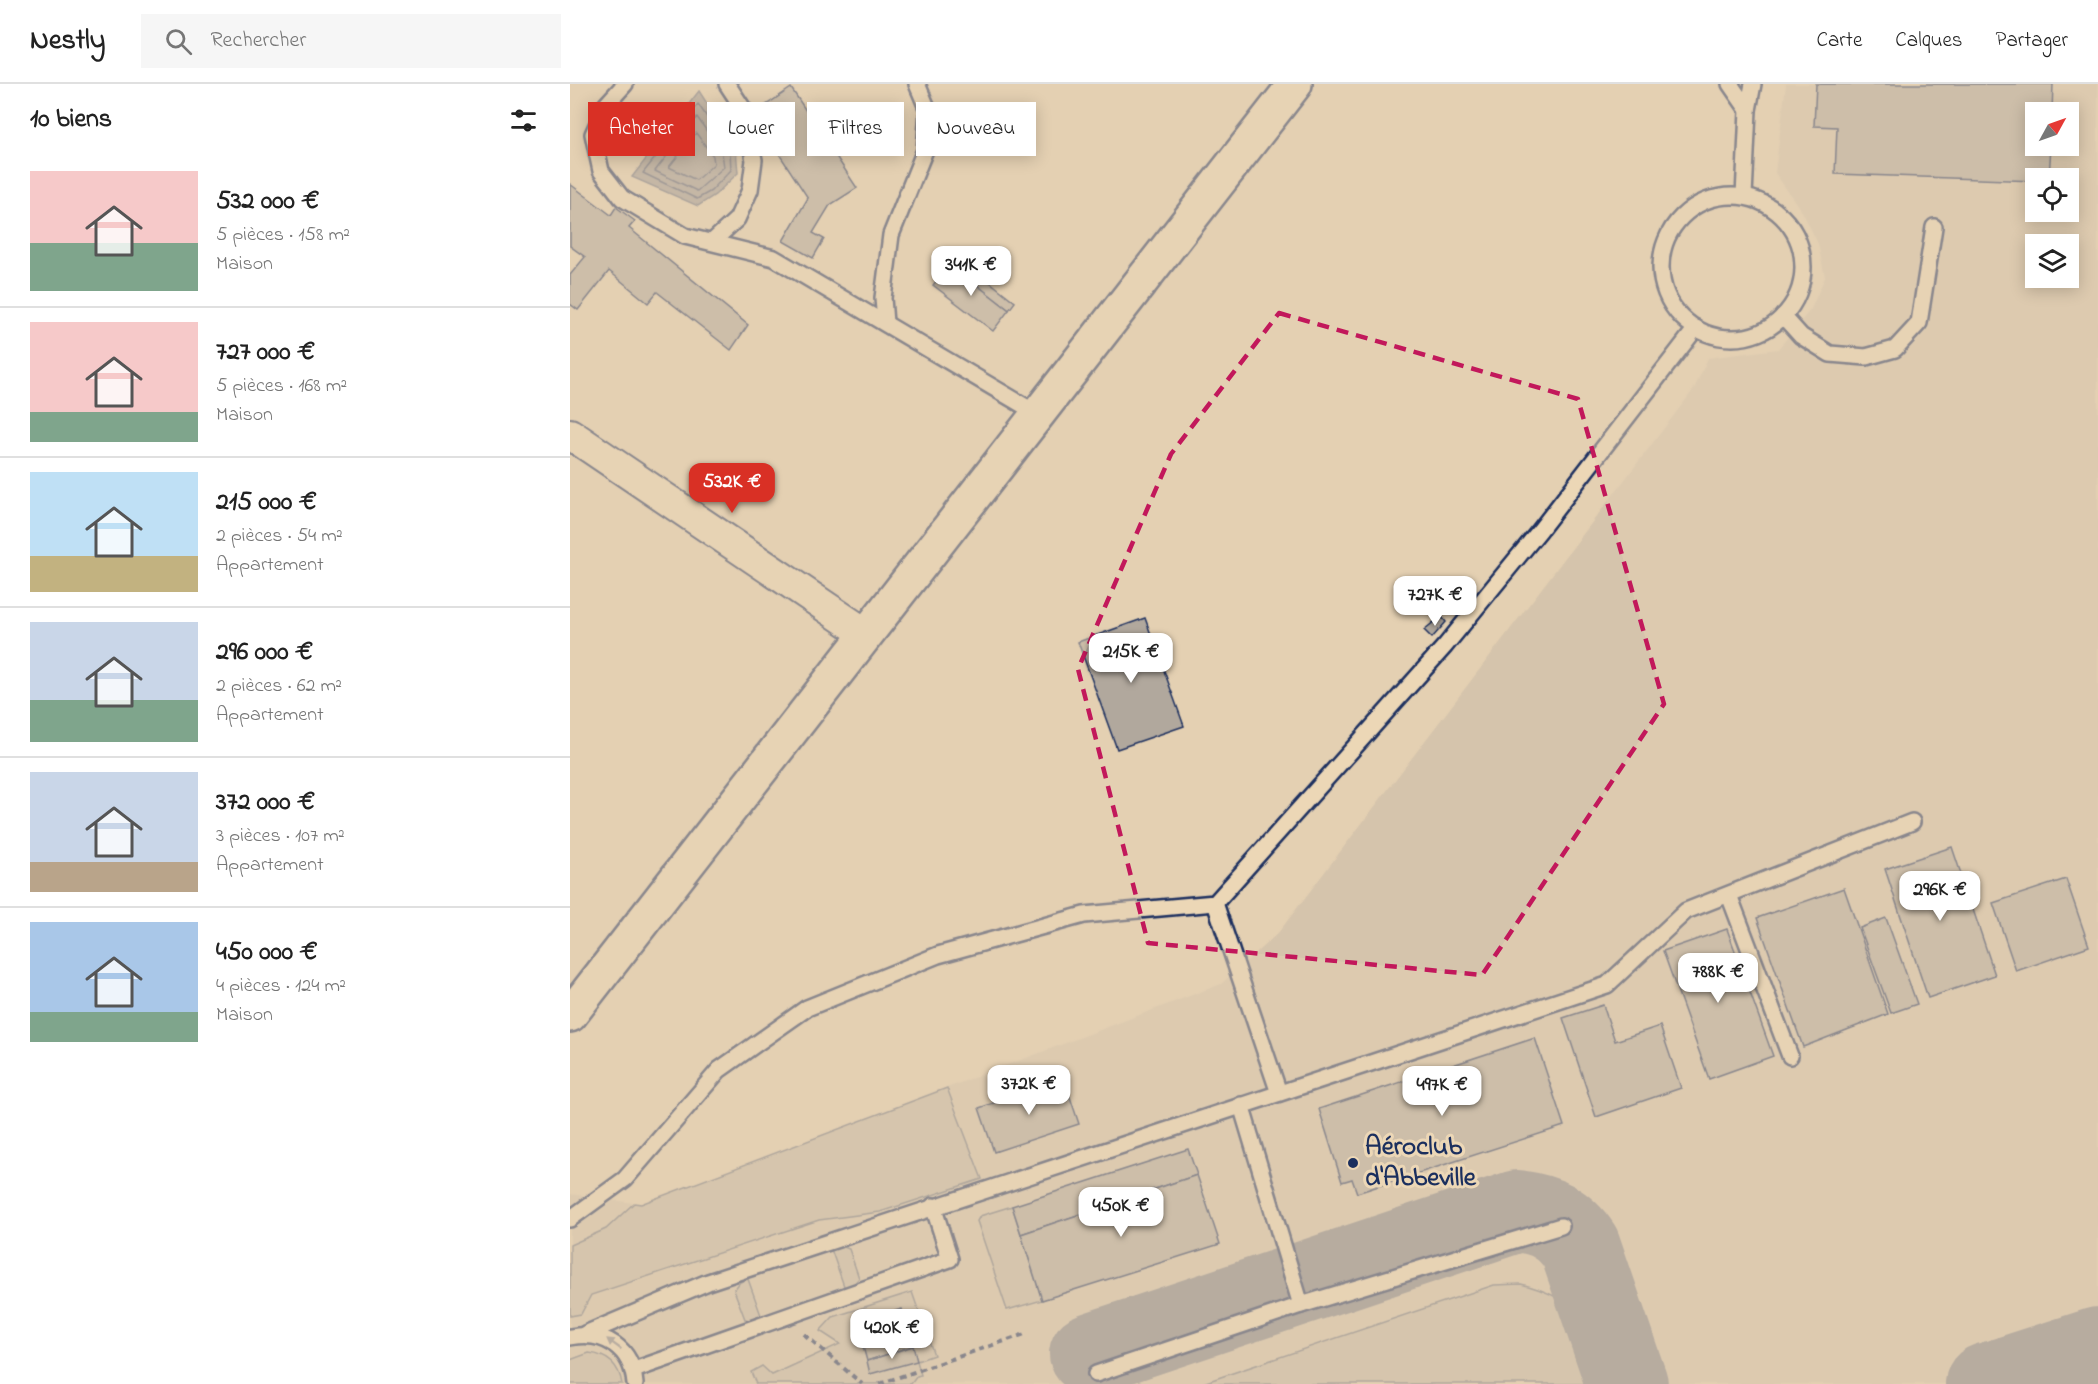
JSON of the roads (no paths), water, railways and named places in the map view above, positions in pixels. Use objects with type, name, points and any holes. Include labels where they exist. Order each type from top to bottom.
[{"type":"main road","points":[[570,1015],[1295,84]]},
{"type":"street","points":[[570,434],[866,634]]},
{"type":"lane","points":[[625,84],[606,105],[593,134],[601,171],[622,198],[686,236],[774,258],[1038,414]]},
{"type":"lane","points":[[712,242],[737,219],[750,190],[753,160],[744,110],[727,84]]},
{"type":"lane","points":[[885,324],[883,298],[891,236],[925,150],[928,110],[917,84]]},
{"type":"lane","points":[[1730,84],[1748,110]]},
{"type":"lane","points":[[1744,196],[1748,110],[1753,84]]},
{"type":"lane","points":[[1719,196],[1744,196],[1765,204],[1783,217],[1796,234],[1802,255],[1802,278],[1796,298],[1784,316],[1764,330],[1742,338],[1718,337],[1696,328],[1677,312],[1665,291],[1660,266],[1665,242],[1677,220],[1696,204],[1719,196]]},
{"type":"lane","points":[[1784,316],[1801,336],[1830,354],[1866,357],[1895,350],[1919,323],[1934,227]]},
{"type":"lane","points":[[570,1219],[625,1179],[719,1070],[807,1008],[938,955],[1084,915],[1215,903],[1445,646],[1540,530],[1696,328]]},
{"type":"lane","points":[[577,1336],[708,1282],[1607,985],[1686,911],[1912,822]]},
{"type":"lane","points":[[1729,895],[1790,1056]]},
{"type":"lane","points":[[1215,903],[1279,1093]]},
{"type":"lane","points":[[1241,1105],[1301,1305]]},
{"type":"lane","points":[[577,1336],[601,1336],[616,1343],[627,1355],[635,1377],[784,1317],[950,1259],[933,1206]]},
{"type":"lane","points":[[1096,1374],[1301,1305],[1561,1226]]},
{"type":"water","points":[[699,91],[707,104],[707,156],[737,156],[738,173],[715,195],[698,206],[632,177],[648,156],[695,156],[695,102],[690,102]]},
{"type":"place","name":"Aéroclub d'Abbeville","points":[[1353,1163]]}]
